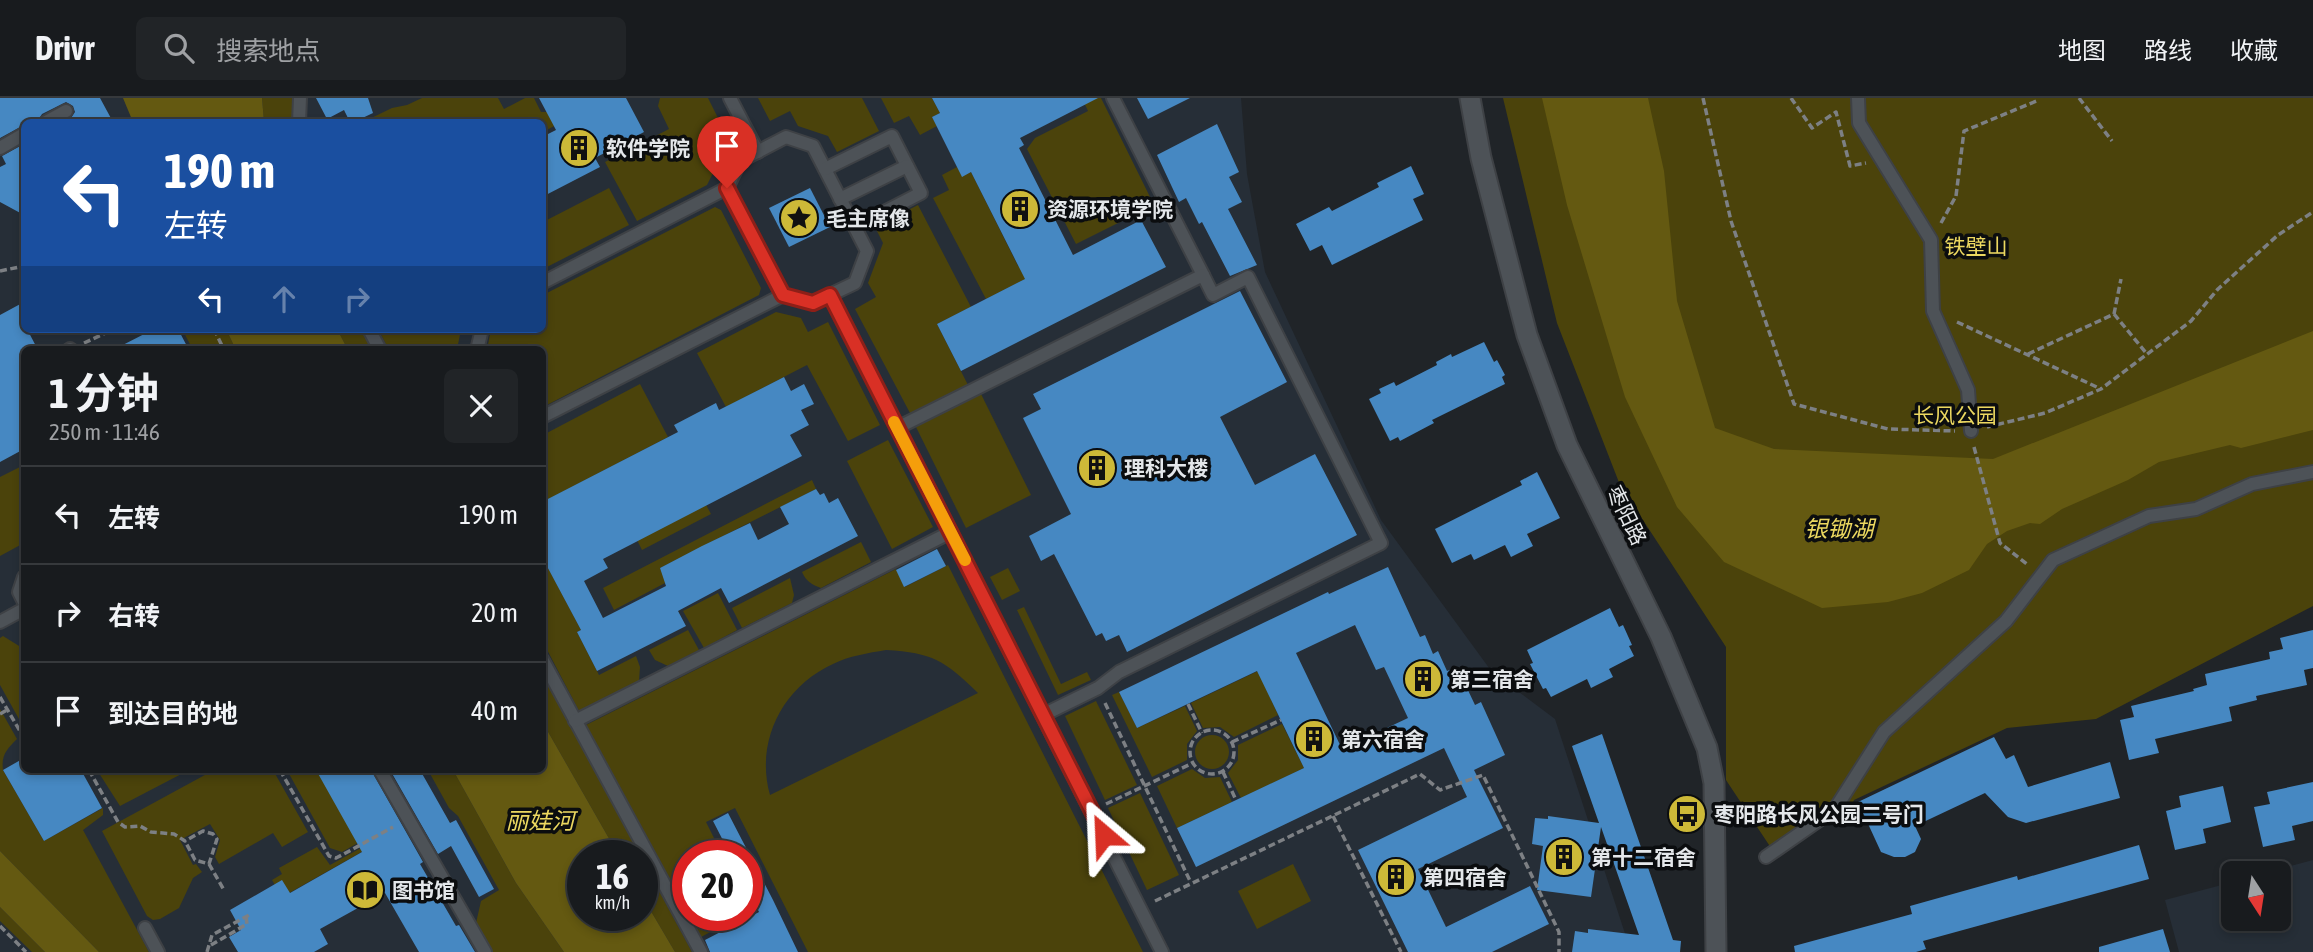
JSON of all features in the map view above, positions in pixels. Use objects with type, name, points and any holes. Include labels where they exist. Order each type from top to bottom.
[{"type":"street","name":"枣阳路","points":[[1470,98],[1481,158],[1527,335],[1567,446],[1661,637],[1707,748],[1714,783],[1716,952]]},
{"type":"lane","points":[[299,119],[300,98]]},
{"type":"lane","points":[[730,98],[758,152]]},
{"type":"lane","points":[[1043,715],[1098,688],[1119,672],[1381,543],[1248,277],[1213,295],[1113,98]]},
{"type":"lane","points":[[1858,98],[1858,123],[1931,240],[1933,311],[1968,390],[1972,431]]},
{"type":"lane","points":[[51,119],[66,111]]},
{"type":"lane","points":[[825,169],[892,136],[921,193],[855,226]]},
{"type":"lane","points":[[0,148],[21,137]]},
{"type":"lane","points":[[546,281],[727,188],[740,161],[786,137],[813,146],[867,251],[855,283],[813,303],[783,295],[546,415]]},
{"type":"lane","points":[[840,199],[907,166]]},
{"type":"lane","points":[[727,188],[783,295]]},
{"type":"lane","points":[[897,428],[1203,275]]},
{"type":"lane","points":[[830,295],[1162,952]]},
{"type":"lane","points":[[1766,857],[1835,809],[1884,732],[2006,621],[2053,560],[2149,516],[2196,509],[2252,484],[2313,472]]},
{"type":"lane","points":[[575,721],[951,532]]},
{"type":"lane","points":[[0,622],[21,611]]},
{"type":"lane","points":[[546,667],[701,952]]},
{"type":"lane","points":[[382,773],[485,952]]},
{"type":"lane","points":[[145,928],[158,952]]},
{"type":"path","points":[[1703,98],[1731,220],[1794,404],[1888,429],[1972,431],[2045,413],[2101,389],[2191,321],[2218,289],[2278,235],[2313,212]]},
{"type":"path","points":[[1791,98],[1812,128],[1836,112],[1850,166],[1881,160]]},
{"type":"path","points":[[2079,98],[2112,141]]},
{"type":"path","points":[[1931,240],[1957,195],[1964,131],[2038,99]]},
{"type":"path","points":[[0,271],[21,267]]},
{"type":"path","points":[[2114,314],[2121,279]]},
{"type":"path","points":[[1933,311],[2101,389]]},
{"type":"path","points":[[2114,314],[2147,354]]},
{"type":"path","points":[[2026,354],[2114,314]]},
{"type":"path","points":[[78,346],[106,333]]},
{"type":"path","points":[[1972,431],[1975,452],[2000,543],[2041,575]]},
{"type":"path","points":[[1098,688],[1191,883]]},
{"type":"path","points":[[0,697],[21,733]]},
{"type":"path","points":[[1188,704],[1202,733]]},
{"type":"path","points":[[0,714],[7,710]]},
{"type":"path","points":[[1232,742],[1281,720]]},
{"type":"path","points":[[1211,730],[1219,732],[1232,742],[1233,759],[1223,772],[1206,774],[1193,763],[1191,746],[1195,738],[1202,733],[1211,730]]},
{"type":"path","points":[[1092,811],[1193,763]]},
{"type":"path","points":[[1223,772],[1236,800]]},
{"type":"path","points":[[91,773],[118,822],[125,827],[140,826],[151,832],[174,834],[185,841],[195,860],[209,864],[225,890]]},
{"type":"path","points":[[283,773],[329,856],[337,858],[407,819]]},
{"type":"path","points":[[1139,908],[1420,774],[1440,790],[1483,775],[1559,933],[1559,952]]},
{"type":"path","points":[[1333,816],[1401,952]]},
{"type":"path","points":[[185,841],[203,831],[214,834],[217,839],[209,864]]},
{"type":"path","points":[[207,952],[212,935],[251,914]]},
{"type":"path","points":[[209,946],[247,925],[246,916]]},
{"type":"path","points":[[0,926],[26,952]]},
{"type":"shaded area","points":[[0,98],[1241,98],[1247,174],[1265,272],[1381,520],[1492,672],[1555,719],[1631,952],[0,952]]},
{"type":"shaded area","points":[[2313,860],[2313,952],[2179,952],[2165,900],[2221,885],[2221,931],[2291,931],[2291,866]]},
{"type":"green space","points":[[262,98],[293,98],[292,119],[264,119]]},
{"type":"green space","points":[[422,98],[498,98],[504,109],[525,98],[534,98],[541,112],[550,112],[607,98],[546,130],[546,119],[369,119],[392,108]]},
{"type":"green space","points":[[660,98],[708,98],[729,140],[713,148],[719,161],[707,185],[637,221],[605,162],[669,129],[658,106]]},
{"type":"green space","points":[[758,98],[862,98],[879,131],[837,152],[828,136],[798,126],[790,111],[770,121]]},
{"type":"green space","points":[[881,98],[932,98],[940,113],[932,117],[937,126],[920,135],[909,116],[894,123]]},
{"type":"green space","points":[[1082,98],[1101,98],[1154,205],[1076,244],[1027,149],[1035,138],[1088,111]]},
{"type":"green space","name":"长风公园","points":[[1503,98],[2313,98],[2313,606],[2096,719],[2007,728],[1854,800],[1851,807],[1777,857],[1726,780],[1726,647],[1620,485],[1557,323]]},
{"type":"green space","points":[[957,167],[962,176],[971,172],[1018,266],[1037,273],[986,299],[933,198],[949,190],[942,175]]},
{"type":"green space","points":[[609,188],[629,225],[546,267],[546,220]]},
{"type":"green space","points":[[918,205],[971,307],[937,324],[968,385],[910,413],[855,309],[876,297],[868,283],[883,243],[875,227]]},
{"type":"green space","points":[[715,207],[721,210],[761,288],[759,295],[546,405],[546,346],[488,346],[490,333],[546,333],[546,293]]},
{"type":"green space","points":[[776,312],[801,318],[808,332],[828,322],[880,425],[848,441],[807,365],[726,407],[697,353]]},
{"type":"green space","points":[[184,333],[228,333],[234,346],[191,346]]},
{"type":"green space","points":[[339,333],[364,333],[370,346],[346,346]]},
{"type":"green space","points":[[380,333],[460,333],[458,346],[387,346]]},
{"type":"green space","points":[[640,384],[668,437],[546,500],[546,433]]},
{"type":"green space","points":[[981,394],[1031,495],[966,528],[916,427]]},
{"type":"green space","points":[[888,440],[933,527],[892,549],[847,461]]},
{"type":"green space","points":[[21,466],[21,545],[0,556],[0,477]]},
{"type":"green space","points":[[812,480],[816,489],[660,568],[667,582],[614,610],[603,588]]},
{"type":"green space","points":[[704,501],[711,514],[642,550],[635,536]]},
{"type":"green space","points":[[861,542],[871,562],[821,588],[810,582],[802,572]]},
{"type":"green space","points":[[546,564],[581,630],[577,632],[599,675],[636,656],[640,667],[639,681],[579,711],[546,648]]},
{"type":"green space","points":[[948,565],[1143,952],[808,952],[763,863],[763,840],[751,840],[735,808],[706,822],[715,840],[672,840],[672,883],[658,857],[658,840],[649,840],[586,725],[896,569],[905,587]],"holes":[[[886,650],[915,653],[937,660],[978,693],[770,795],[766,775],[770,736],[777,718],[800,687],[815,674],[846,659]]]},
{"type":"green space","points":[[1008,568],[1020,591],[1002,600],[990,577]]},
{"type":"green space","points":[[790,578],[794,595],[792,603],[742,628],[732,608]]},
{"type":"green space","points":[[718,593],[737,630],[704,648],[683,611]]},
{"type":"green space","points":[[1024,607],[1061,684],[1087,672],[1091,680],[1058,695],[1017,610]]},
{"type":"green space","points":[[688,630],[699,650],[668,666],[655,660],[649,650]]},
{"type":"green space","points":[[3,636],[21,647],[21,723],[0,685],[0,638]]},
{"type":"green space","points":[[1258,671],[1278,715],[1234,737],[1220,727],[1203,728],[1191,703]]},
{"type":"green space","points":[[546,679],[632,840],[610,840],[546,728]]},
{"type":"green space","points":[[1119,692],[1137,728],[1185,706],[1197,731],[1187,744],[1187,760],[1152,777],[1112,695]]},
{"type":"green space","points":[[1096,701],[1137,785],[1105,800],[1065,716]]},
{"type":"green space","points":[[0,709],[17,739],[6,753],[3,770],[44,841],[103,808],[103,815],[83,830],[149,952],[99,952],[0,851]]},
{"type":"green space","points":[[1282,724],[1304,768],[1241,798],[1228,773],[1238,760],[1238,745]]},
{"type":"green space","points":[[1212,735],[1224,740],[1229,752],[1224,764],[1212,769],[1200,764],[1195,752],[1200,740]]},
{"type":"green space","points":[[1192,769],[1205,778],[1220,777],[1232,802],[1177,828],[1157,786]]},
{"type":"green space","points":[[99,773],[183,773],[120,806]]},
{"type":"green space","points":[[208,773],[275,773],[308,832],[282,847],[273,833],[219,864],[215,857],[220,840],[210,824],[180,840],[193,865],[196,864],[202,872],[193,878],[179,908],[153,920],[147,916],[102,831]]},
{"type":"green space","points":[[289,773],[320,773],[389,825],[342,852],[330,848]]},
{"type":"green space","points":[[430,773],[455,773],[516,883],[564,952],[492,952],[476,923],[481,901],[499,890],[458,816],[449,808]]},
{"type":"green space","points":[[1140,793],[1179,875],[1147,890],[1108,808]]},
{"type":"green space","points":[[401,826],[404,828],[289,893],[275,885],[272,880],[282,874],[279,868],[317,847],[330,865]]},
{"type":"green space","points":[[1293,864],[1311,901],[1257,929],[1238,891]]},
{"type":"green space","points":[[658,889],[672,915],[672,931],[681,931],[692,952],[675,952],[658,923]]},
{"type":"green space","points":[[0,907],[45,952],[32,952],[0,921]]},
{"type":"green space","points":[[698,931],[712,931],[701,937]]},
{"type":"water","points":[[123,98],[262,98],[264,119],[132,119]]},
{"type":"water","name":"银锄湖","points":[[1542,98],[1648,98],[1664,171],[1677,301],[1715,428],[1774,449],[1993,459],[2313,331],[2313,430],[2241,448],[2230,445],[2159,462],[2128,480],[2062,509],[2040,524],[2030,523],[2007,531],[1987,544],[1969,570],[1922,593],[1888,602],[1822,608],[1724,562],[1677,507],[1625,397],[1567,205]]},
{"type":"water","points":[[228,333],[339,333],[346,346],[234,346]]},
{"type":"water","name":"丽娃河","points":[[546,728],[610,840],[567,840],[567,931],[658,931],[658,923],[675,952],[564,952],[516,883],[455,773],[546,773]]},
{"type":"water","points":[[0,851],[99,952],[45,952],[0,907]]},
{"type":"building","points":[[0,98],[100,98],[111,119],[69,119],[75,112],[73,106],[66,102],[42,114],[39,119],[21,119],[21,127],[0,138]]},
{"type":"building","points":[[316,98],[368,98],[373,113],[360,119],[348,119],[344,110],[327,119]]},
{"type":"building","name":"软件学院","points":[[539,98],[626,98],[644,132],[595,158],[600,167],[546,195],[546,135],[556,130]]},
{"type":"building","points":[[932,98],[1098,98],[1020,138],[1024,145],[1019,148],[1073,255],[1141,220],[1166,267],[961,371],[937,324],[1025,279],[971,172],[962,177],[932,117],[940,113]]},
{"type":"building","points":[[1137,98],[1190,98],[1148,119]]},
{"type":"building","points":[[1217,124],[1239,172],[1229,177],[1242,202],[1228,209],[1257,265],[1230,276],[1202,222],[1199,224],[1186,198],[1179,202],[1157,155]]},
{"type":"building","points":[[21,146],[21,213],[0,202],[0,167],[6,164],[2,156]]},
{"type":"building","points":[[1411,166],[1424,194],[1413,199],[1423,220],[1332,265],[1322,245],[1310,251],[1296,224],[1329,207],[1332,211],[1379,187],[1377,183]]},
{"type":"building","points":[[810,188],[830,227],[789,247],[769,208]]},
{"type":"building","name":"理科大楼","points":[[1240,291],[1287,382],[1220,417],[1255,485],[1315,454],[1357,535],[1127,652],[1119,635],[1106,641],[1102,633],[1096,636],[1054,554],[1041,561],[1029,536],[1071,514],[1023,418],[1041,409],[1033,394]]},
{"type":"building","points":[[21,304],[21,333],[29,333],[36,346],[21,346],[21,451],[0,462],[0,315]]},
{"type":"building","points":[[146,333],[180,333],[187,346],[121,346]]},
{"type":"building","points":[[1484,342],[1494,362],[1497,360],[1505,375],[1502,377],[1505,384],[1432,420],[1434,423],[1400,441],[1398,437],[1390,441],[1369,399],[1381,393],[1379,389],[1394,382],[1396,386],[1437,365],[1436,362],[1451,354],[1452,357]]},
{"type":"building","points":[[784,377],[791,391],[804,384],[814,404],[801,410],[809,425],[790,435],[802,456],[603,559],[608,568],[584,581],[603,618],[666,586],[660,568],[702,546],[750,523],[758,540],[789,524],[780,507],[816,489],[820,495],[824,493],[829,503],[838,498],[858,536],[729,603],[721,588],[678,611],[686,626],[597,671],[577,632],[581,630],[546,564],[546,500],[678,432],[674,425],[716,403],[719,410]]},
{"type":"building","points":[[1537,472],[1560,518],[1527,534],[1533,546],[1511,557],[1505,545],[1474,560],[1471,554],[1452,563],[1435,529],[1522,485],[1520,481]]},
{"type":"building","points":[[937,549],[946,566],[904,587],[896,570]]},
{"type":"building","points":[[1388,567],[1420,637],[1425,635],[1433,654],[1438,651],[1447,671],[1452,669],[1461,688],[1466,686],[1475,705],[1481,702],[1505,755],[1474,770],[1503,828],[1418,869],[1446,927],[1530,886],[1549,924],[1492,952],[1408,952],[1358,850],[1467,797],[1444,748],[1196,867],[1177,828],[1304,768],[1257,671],[1137,728],[1119,692],[1328,592],[1329,594]],"holes":[[[1355,625],[1376,670],[1384,667],[1408,718],[1342,749],[1296,653]]]},
{"type":"building","points":[[1610,608],[1619,627],[1623,625],[1634,656],[1609,669],[1613,677],[1591,688],[1587,679],[1551,697],[1546,688],[1543,689],[1530,664],[1533,663],[1527,650]]},
{"type":"building","points":[[2313,630],[2313,668],[2304,670],[2307,685],[2256,696],[2257,700],[2229,707],[2232,721],[2155,739],[2159,753],[2129,760],[2120,720],[2134,717],[2131,706],[2194,691],[2193,689],[2207,685],[2205,674],[2270,659],[2269,652],[2283,649],[2280,638]]},
{"type":"building","points":[[1602,734],[1673,940],[1681,941],[1680,952],[1572,952],[1575,931],[1588,933],[1588,929],[1639,935],[1601,827],[1591,897],[1537,890],[1543,846],[1532,844],[1535,818],[1548,819],[1548,816],[1599,823],[1572,746]]},
{"type":"building","points":[[1994,737],[2006,759],[2014,755],[2028,787],[2110,762],[2120,798],[2026,823],[2008,817],[1985,793],[1915,826],[1921,839],[1915,852],[1905,857],[1894,857],[1881,852],[1858,802]]},
{"type":"building","points":[[21,760],[21,773],[83,773],[102,808],[44,841],[3,770]]},
{"type":"building","name":"图书馆","points":[[318,773],[373,773],[423,862],[420,864],[456,926],[459,925],[475,952],[419,952],[385,893],[320,929],[328,944],[314,952],[238,952],[229,937],[241,930],[230,910],[282,880],[290,893],[362,852]]},
{"type":"building","points":[[392,773],[422,773],[450,823],[456,820],[494,889],[479,897],[451,846],[438,854]]},
{"type":"building","points":[[2313,782],[2313,821],[2292,826],[2295,840],[2263,847],[2254,807],[2270,804],[2267,792]]},
{"type":"building","points":[[2223,786],[2231,822],[2203,829],[2206,843],[2175,850],[2166,811],[2181,807],[2179,796]]},
{"type":"building","points":[[728,813],[742,840],[723,840],[713,821]]},
{"type":"building","points":[[2139,845],[2149,879],[1923,941],[1926,949],[1916,952],[1795,952],[1794,946],[1912,914],[1910,906],[2017,876],[2018,880]]},
{"type":"building","points":[[763,881],[798,952],[710,952],[705,940],[722,931],[763,931]]},
{"type":"building","points":[[2163,929],[2170,952],[2099,952],[2099,947]]},
{"type":"slow traffic","points":[[894,422],[965,560]]},
{"type":"place","name":"软件学院","points":[[579,148]]},
{"type":"place","name":"资源环境学院","points":[[1020,209]]},
{"type":"place","name":"毛主席像","points":[[799,218]]},
{"type":"place","name":"理科大楼","points":[[1097,468]]},
{"type":"place","name":"第三宿舍","points":[[1423,679]]},
{"type":"place","name":"第六宿舍","points":[[1314,739]]},
{"type":"place","name":"枣阳路长风公园二号门","points":[[1687,814]]},
{"type":"place","name":"第十二宿舍","points":[[1564,857]]},
{"type":"place","name":"第四宿舍","points":[[1396,877]]},
{"type":"place","name":"图书馆","points":[[365,890]]},
{"type":"route","points":[[727,188],[783,295],[813,303],[830,295],[1104,835]]},
{"type":"park label","name":"铁壁山","points":[[1976,246]]}]
